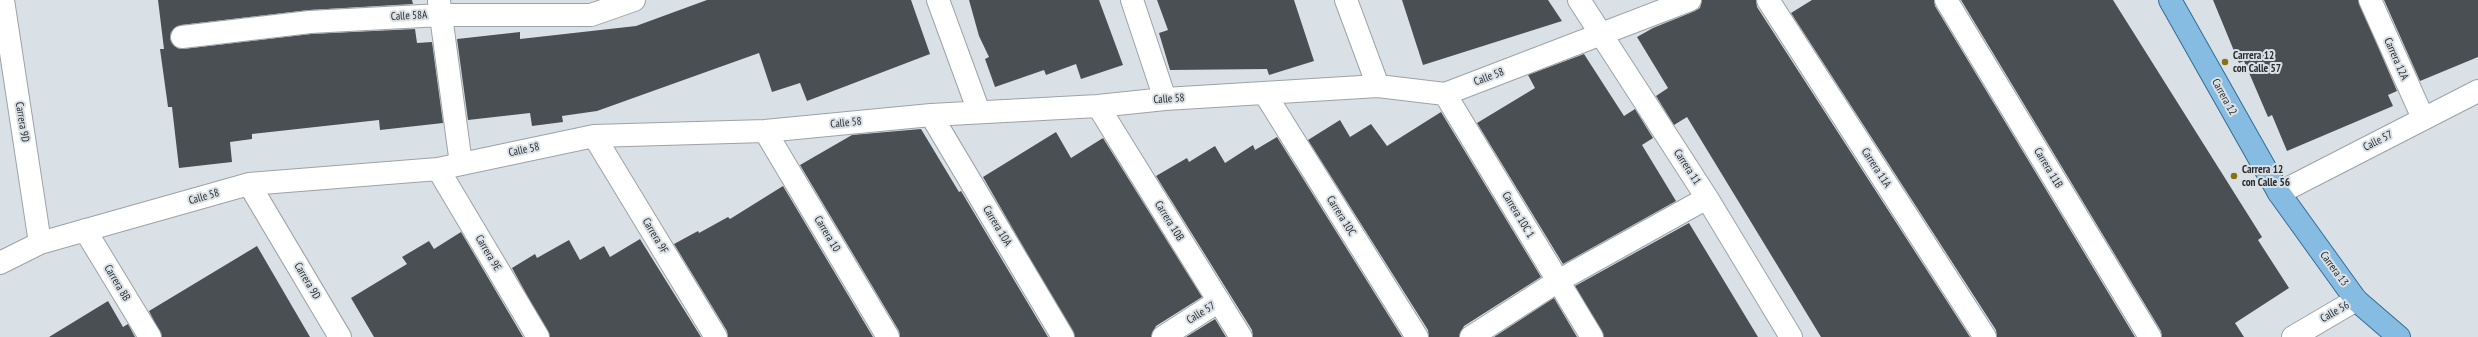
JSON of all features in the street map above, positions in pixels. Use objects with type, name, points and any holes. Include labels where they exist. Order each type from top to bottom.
[{"type":"main road","name":"Carrera 12","points":[[2170,0],[2279,193]]},
{"type":"main road","name":"Carrera 13","points":[[2279,193],[2356,300],[2398,337]]},
{"type":"street","name":"Carrera 9D","points":[[3,0],[40,243]]},
{"type":"street","name":"Calle 58A","points":[[182,37],[440,7],[591,15],[634,0]]},
{"type":"street","points":[[938,0],[979,112]]},
{"type":"street","points":[[1132,0],[1165,99]]},
{"type":"street","points":[[1346,0],[1378,86]]},
{"type":"street","name":"Carrera 11","points":[[1579,0],[1707,198],[1791,337]]},
{"type":"street","name":"Calle 58","points":[[0,263],[40,243],[249,184],[438,168],[594,136],[765,131],[931,115],[1098,106],[1165,99],[1378,86],[1445,94],[1690,0]]},
{"type":"street","name":"Carrera 11A","points":[[1768,0],[1985,337]]},
{"type":"street","name":"Carrera 11B","points":[[1946,0],[2150,337]]},
{"type":"street","name":"Carrera 12A","points":[[2370,0],[2423,118]]},
{"type":"street","points":[[440,7],[461,164]]},
{"type":"street","name":"Calle 57","points":[[2279,193],[2478,91]]},
{"type":"street","name":"Carrera 10C","points":[[1265,94],[1417,337]]},
{"type":"street","name":"Carrera 10C 1","points":[[1445,94],[1592,337]]},
{"type":"street","name":"Carrera 10B","points":[[1098,106],[1241,337]]},
{"type":"street","name":"Carrera 10A","points":[[931,115],[1063,337]]},
{"type":"street","name":"Carrera 10","points":[[765,131],[888,337]]},
{"type":"street","name":"Carrera 9F","points":[[594,136],[716,337]]},
{"type":"street","name":"Carrera 9E","points":[[438,168],[538,337]]},
{"type":"street","name":"Carrera 9D","points":[[249,184],[340,337]]},
{"type":"street","points":[[1471,337],[1558,281],[1707,198]]},
{"type":"street","name":"Carrera 8B","points":[[85,230],[150,337]]},
{"type":"street","name":"Calle 56","points":[[2293,337],[2356,300]]},
{"type":"street","name":"Calle 57","points":[[1163,337],[1219,302]]},
{"type":"building","points":[[158,0],[412,0],[413,4],[309,10],[181,25],[171,32],[170,39],[177,48],[183,49],[311,34],[415,29],[417,43],[432,42],[443,123],[380,130],[379,120],[252,134],[252,139],[230,142],[232,162],[179,168],[172,107],[168,107],[160,49],[164,49]]},
{"type":"building","points":[[707,0],[911,0],[930,54],[807,101],[800,83],[772,92],[759,53],[597,111],[562,116],[563,122],[532,126],[530,113],[468,120],[457,39],[520,32],[520,39],[636,26]]},
{"type":"building","points":[[969,0],[1099,0],[1123,65],[1081,79],[1076,64],[1046,75],[1044,70],[995,87],[985,59],[989,57],[979,36]]},
{"type":"building","points":[[1157,0],[1294,0],[1314,61],[1269,75],[1267,69],[1170,70],[1159,33],[1168,30]]},
{"type":"building","points":[[1402,0],[1548,0],[1562,21],[1423,65]]},
{"type":"building","points":[[1702,0],[1756,0],[1757,7],[1970,337],[1821,337],[1687,117],[1674,125],[1656,96],[1668,88],[1637,37],[1653,28],[1695,11],[1700,8]]},
{"type":"building","points":[[1812,0],[1934,0],[1935,6],[2135,337],[1997,337],[1996,330],[1791,13]]},
{"type":"building","points":[[1961,0],[2113,0],[2262,237],[2258,240],[2289,288],[2235,323],[2244,337],[2162,337],[2161,331]]},
{"type":"building","points":[[2213,0],[2358,0],[2397,91],[2388,95],[2393,106],[2287,151],[2272,115],[2268,117],[2244,61],[2239,63]]},
{"type":"building","points":[[2384,0],[2478,0],[2478,57],[2420,81]]},
{"type":"building","points":[[1584,54],[1624,116],[1635,109],[1653,138],[1642,145],[1676,201],[1563,264],[1477,123],[1535,88],[1528,75]]},
{"type":"building","points":[[1441,112],[1541,277],[1464,326],[1459,337],[1429,337],[1428,330],[1308,140],[1340,120],[1350,137],[1371,124],[1387,146]]},
{"type":"building","points":[[921,129],[959,192],[961,191],[1048,337],[900,337],[899,331],[800,165],[852,135]]},
{"type":"building","points":[[1056,132],[1071,158],[1103,138],[1202,297],[1156,326],[1151,337],[1075,337],[983,177]]},
{"type":"building","points":[[1277,137],[1402,337],[1253,337],[1252,330],[1156,176],[1187,158],[1189,162],[1215,146],[1225,163],[1253,145],[1255,150]]},
{"type":"building","points":[[783,186],[873,337],[728,337],[727,331],[674,244],[698,231],[699,233],[728,217],[730,219]]},
{"type":"building","points":[[1689,223],[1758,337],[1604,337],[1575,286]]},
{"type":"building","points":[[461,232],[523,337],[374,337],[351,298],[407,264],[402,257],[429,241],[434,249]]},
{"type":"building","points":[[640,239],[701,337],[550,337],[512,268],[535,254],[537,258],[569,240],[580,260],[604,246],[610,257]]},
{"type":"building","points":[[257,246],[310,337],[162,337],[149,311]]},
{"type":"building","points":[[1554,298],[1577,337],[1494,337]]},
{"type":"building","points":[[108,301],[123,327],[128,324],[135,337],[49,337]]},
{"type":"building","points":[[1215,319],[1226,337],[1186,337]]},
{"type":"place","name":"Carrera 12 con Calle 57","points":[[2225,62]]},
{"type":"place","name":"Carrera 12 con Calle 56","points":[[2234,176]]}]
